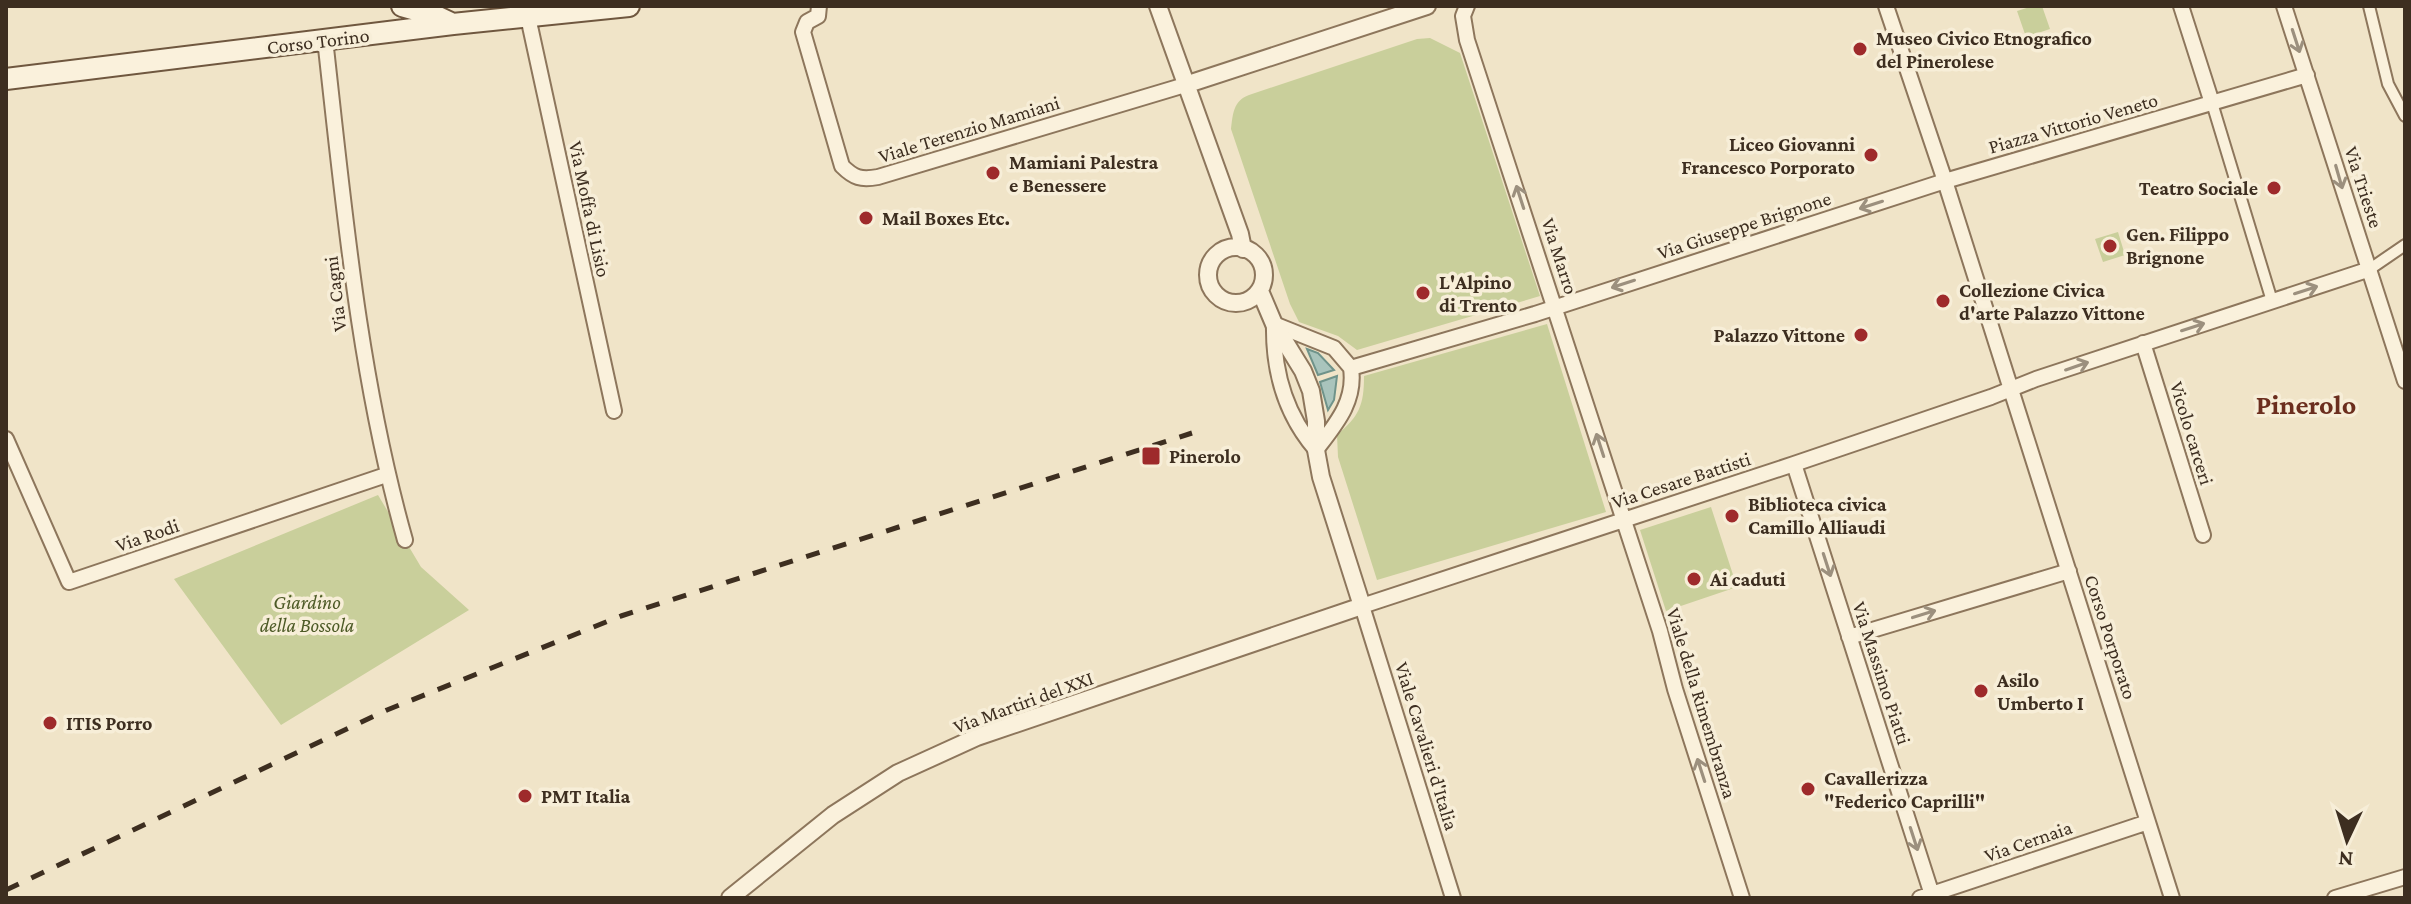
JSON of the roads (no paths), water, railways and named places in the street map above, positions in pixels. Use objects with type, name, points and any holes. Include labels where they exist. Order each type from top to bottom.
[{"type":"main road","points":[[402,6],[453,24]]},
{"type":"main road","name":"Corso Torino","points":[[6,79],[453,24],[629,6]]},
{"type":"street","name":"Viale Terenzio Mamiani","points":[[819,6],[818,16],[807,22],[803,32],[842,166],[854,177],[878,177],[1185,85]]},
{"type":"street","points":[[1158,6],[1243,249]]},
{"type":"street","points":[[1185,85],[1427,6]]},
{"type":"street","name":"Via Marro","points":[[1467,6],[1463,16],[1467,40],[1624,519]]},
{"type":"street","points":[[1886,6],[2011,389],[2370,269],[2405,245]]},
{"type":"street","points":[[2181,6],[2272,301]]},
{"type":"street","name":"Via Trieste","points":[[2284,6],[2405,381]]},
{"type":"street","points":[[2369,6],[2388,84],[2405,116]]},
{"type":"street","name":"Via Moffa di Lisio","points":[[528,17],[614,411]]},
{"type":"street","name":"Via Cagni","points":[[325,39],[361,342],[386,475],[405,540]]},
{"type":"street","name":"Piazza Vittorio Veneto","points":[[1945,181],[2307,75]]},
{"type":"street","name":"Via Giuseppe Brignone","points":[[1351,368],[1535,314],[1945,181]]},
{"type":"street","points":[[1235,248],[1243,249],[1252,252],[1263,266],[1263,283],[1260,291],[1245,302],[1227,302],[1215,293],[1209,281],[1210,267],[1218,254],[1235,248]]},
{"type":"street","points":[[1260,291],[1274,324],[1303,371],[1311,391],[1321,477],[1362,606]]},
{"type":"street","points":[[1274,324],[1334,348],[1351,368],[1351,392],[1343,413],[1316,450]]},
{"type":"street","points":[[1274,324],[1273,353],[1282,392],[1301,433],[1316,450]]},
{"type":"street","name":"Vicolo carceri","points":[[2143,343],[2203,535]]},
{"type":"street","name":"Via Cesare Battisti","points":[[1362,606],[2011,389]]},
{"type":"street","name":"Corso Porporato","points":[[2011,389],[2172,898]]},
{"type":"street","name":"Via Rodi","points":[[6,439],[69,582],[386,475]]},
{"type":"street","name":"Via Massimo Piatti","points":[[1794,464],[1929,897]]},
{"type":"street","name":"Viale della Rimembranza","points":[[1624,519],[1742,898]]},
{"type":"street","points":[[1849,637],[2069,571]]},
{"type":"street","name":"Via Martiri del XXI","points":[[732,897],[833,815],[898,773],[977,737],[1362,606]]},
{"type":"street","name":"Viale Cavalieri d'Italia","points":[[1362,606],[1453,898]]},
{"type":"street","name":"Via Cernaia","points":[[1929,897],[2148,822]]},
{"type":"street","points":[[2335,898],[2355,895],[2405,877]]},
{"type":"water","points":[[1307,349],[1318,353],[1334,370],[1318,375]]},
{"type":"water","points":[[1337,376],[1334,400],[1328,410],[1320,382]]},
{"type":"railway","points":[[6,890],[387,710],[621,616],[1192,433]]},
{"type":"place","name":"Museo Civico Etnografico del Pinerolese","points":[[1860,49]]},
{"type":"place","name":"Liceo Giovanni Francesco Porporato","points":[[1871,155]]},
{"type":"place","name":"Mamiani Palestra e Benessere","points":[[993,173]]},
{"type":"place","name":"Teatro Sociale","points":[[2274,188]]},
{"type":"place","name":"Mail Boxes Etc.","points":[[866,218]]},
{"type":"place","name":"Gen. Filippo Brignone","points":[[2110,246]]},
{"type":"place","name":"L'Alpino di Trento","points":[[1423,293]]},
{"type":"place","name":"Collezione Civica d'arte Palazzo Vittone","points":[[1943,301]]},
{"type":"place","name":"Palazzo Vittone","points":[[1861,335]]},
{"type":"place","name":"Pinerolo","points":[[1151,456]]},
{"type":"place","name":"Biblioteca civica Camillo Alliaudi","points":[[1732,516]]},
{"type":"place","name":"Ai caduti","points":[[1694,579]]},
{"type":"place","name":"Asilo Umberto I","points":[[1981,691]]},
{"type":"place","name":"ITIS Porro","points":[[50,723]]},
{"type":"place","name":"Cavallerizza \"Federico Caprilli\"","points":[[1808,789]]},
{"type":"place","name":"PMT Italia","points":[[525,796]]},
{"type":"district","name":"Pinerolo","points":[[2306,404]]},
{"type":"park label","name":"Giardino della Bossola","points":[[307,614]]}]
